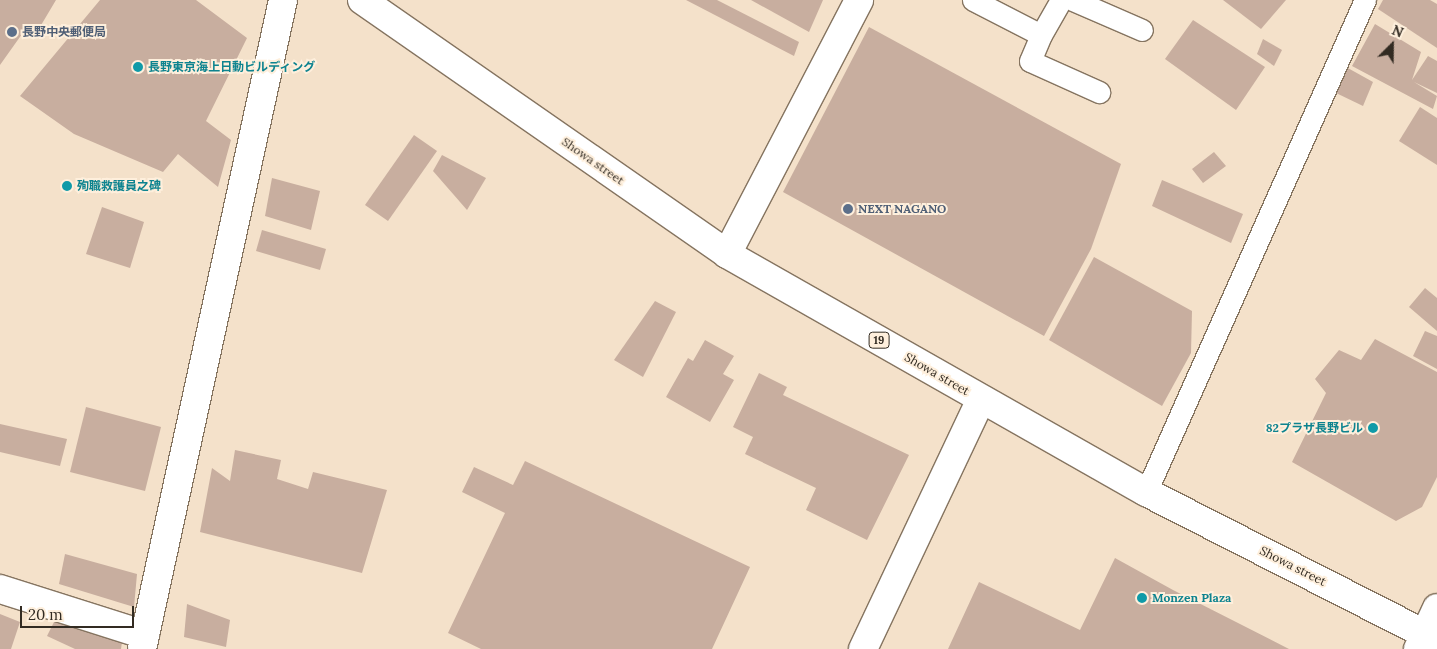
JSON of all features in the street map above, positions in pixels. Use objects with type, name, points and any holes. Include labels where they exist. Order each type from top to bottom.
[{"type":"main road","points":[[0,589],[143,642],[283,0]]},
{"type":"main road","name":"Showa street","points":[[362,0],[727,254],[1146,492],[1427,641]]},
{"type":"main road","points":[[727,254],[859,0]]},
{"type":"main road","points":[[863,649],[981,399]]},
{"type":"main road","points":[[1427,641],[1437,608]]},
{"type":"lane","points":[[973,0],[1041,35]]},
{"type":"lane","points":[[1061,0],[1041,35],[1030,61],[1099,92]]},
{"type":"lane","points":[[1073,0],[1142,30]]},
{"type":"lane","points":[[1146,492],[1365,0]]},
{"type":"building","name":"長野中央郵便局","points":[[0,0],[56,0],[34,37],[27,27],[0,65]]},
{"type":"building","name":"長野東京海上日動ビルディング","points":[[100,0],[196,0],[247,38],[206,121],[231,140],[218,187],[178,154],[163,172],[74,134],[20,96]]},
{"type":"building","points":[[686,0],[717,0],[799,42],[794,56]]},
{"type":"building","points":[[751,0],[823,0],[809,32]]},
{"type":"building","points":[[1223,0],[1286,0],[1261,29]]},
{"type":"building","points":[[1383,0],[1430,0],[1437,4],[1437,48],[1378,9]]},
{"type":"building","points":[[1193,20],[1265,67],[1236,110],[1165,59]]},
{"type":"building","points":[[1375,24],[1421,52],[1412,80],[1428,56],[1437,61],[1437,93],[1414,82],[1437,96],[1433,109],[1352,66]]},
{"type":"building","points":[[869,27],[1121,164],[1091,249],[1044,336],[783,192]]},
{"type":"building","points":[[1263,39],[1282,50],[1274,66],[1257,54]]},
{"type":"building","points":[[1346,67],[1373,82],[1363,106],[1334,92]]},
{"type":"building","points":[[1420,107],[1437,118],[1437,165],[1399,141]]},
{"type":"building","points":[[414,135],[437,151],[388,221],[365,205]]},
{"type":"building","points":[[1214,152],[1226,166],[1203,183],[1192,169]]},
{"type":"building","points":[[442,155],[486,178],[467,210],[433,171]]},
{"type":"building","points":[[272,178],[320,191],[311,230],[265,216]]},
{"type":"building","points":[[1162,180],[1243,214],[1231,243],[1152,206]]},
{"type":"building","points":[[102,207],[144,222],[130,268],[86,254]]},
{"type":"building","points":[[262,230],[326,249],[320,270],[256,251]]},
{"type":"building","points":[[1094,257],[1192,311],[1191,353],[1162,406],[1049,340]]},
{"type":"building","points":[[1425,288],[1437,298],[1437,331],[1409,307]]},
{"type":"building","points":[[655,301],[676,312],[643,377],[614,360]]},
{"type":"building","points":[[1425,331],[1437,336],[1437,369],[1413,356]]},
{"type":"building","name":"82プラザ長野ビル","points":[[1375,339],[1437,372],[1437,477],[1422,507],[1396,521],[1292,462],[1326,393],[1315,379],[1339,350],[1361,360]]},
{"type":"building","points":[[705,340],[734,356],[723,374],[734,380],[710,422],[666,397],[688,358],[693,361]]},
{"type":"building","points":[[759,373],[787,387],[783,395],[909,455],[867,540],[806,510],[816,488],[745,454],[753,437],[733,427]]},
{"type":"building","points":[[86,407],[161,427],[145,491],[70,472]]},
{"type":"building","points":[[0,424],[67,439],[60,466],[0,452]]},
{"type":"building","points":[[235,450],[281,460],[277,479],[308,489],[313,472],[387,490],[362,573],[200,532],[212,468],[230,481]]},
{"type":"building","points":[[525,461],[750,567],[712,649],[481,649],[448,633],[505,513],[462,492],[474,467],[513,485]]},
{"type":"building","points":[[65,554],[137,574],[134,607],[59,584]]},
{"type":"building","name":"Monzen Plaza","points":[[1115,558],[1289,649],[948,649],[979,582],[1080,630]]},
{"type":"building","points":[[187,604],[230,620],[226,647],[184,637]]},
{"type":"building","points":[[0,614],[20,622],[11,649],[0,649]]},
{"type":"building","points":[[55,620],[122,642],[121,649],[75,649],[47,636]]},
{"type":"place","name":"長野中央郵便局","points":[[12,32]]},
{"type":"place","name":"長野東京海上日動ビルディング","points":[[138,67]]},
{"type":"place","name":"殉職救護員之碑","points":[[67,186]]},
{"type":"place","name":"NEXT NAGANO","points":[[848,209]]},
{"type":"place","name":"82プラザ長野ビル","points":[[1373,428]]},
{"type":"place","name":"Monzen Plaza","points":[[1142,598]]}]
